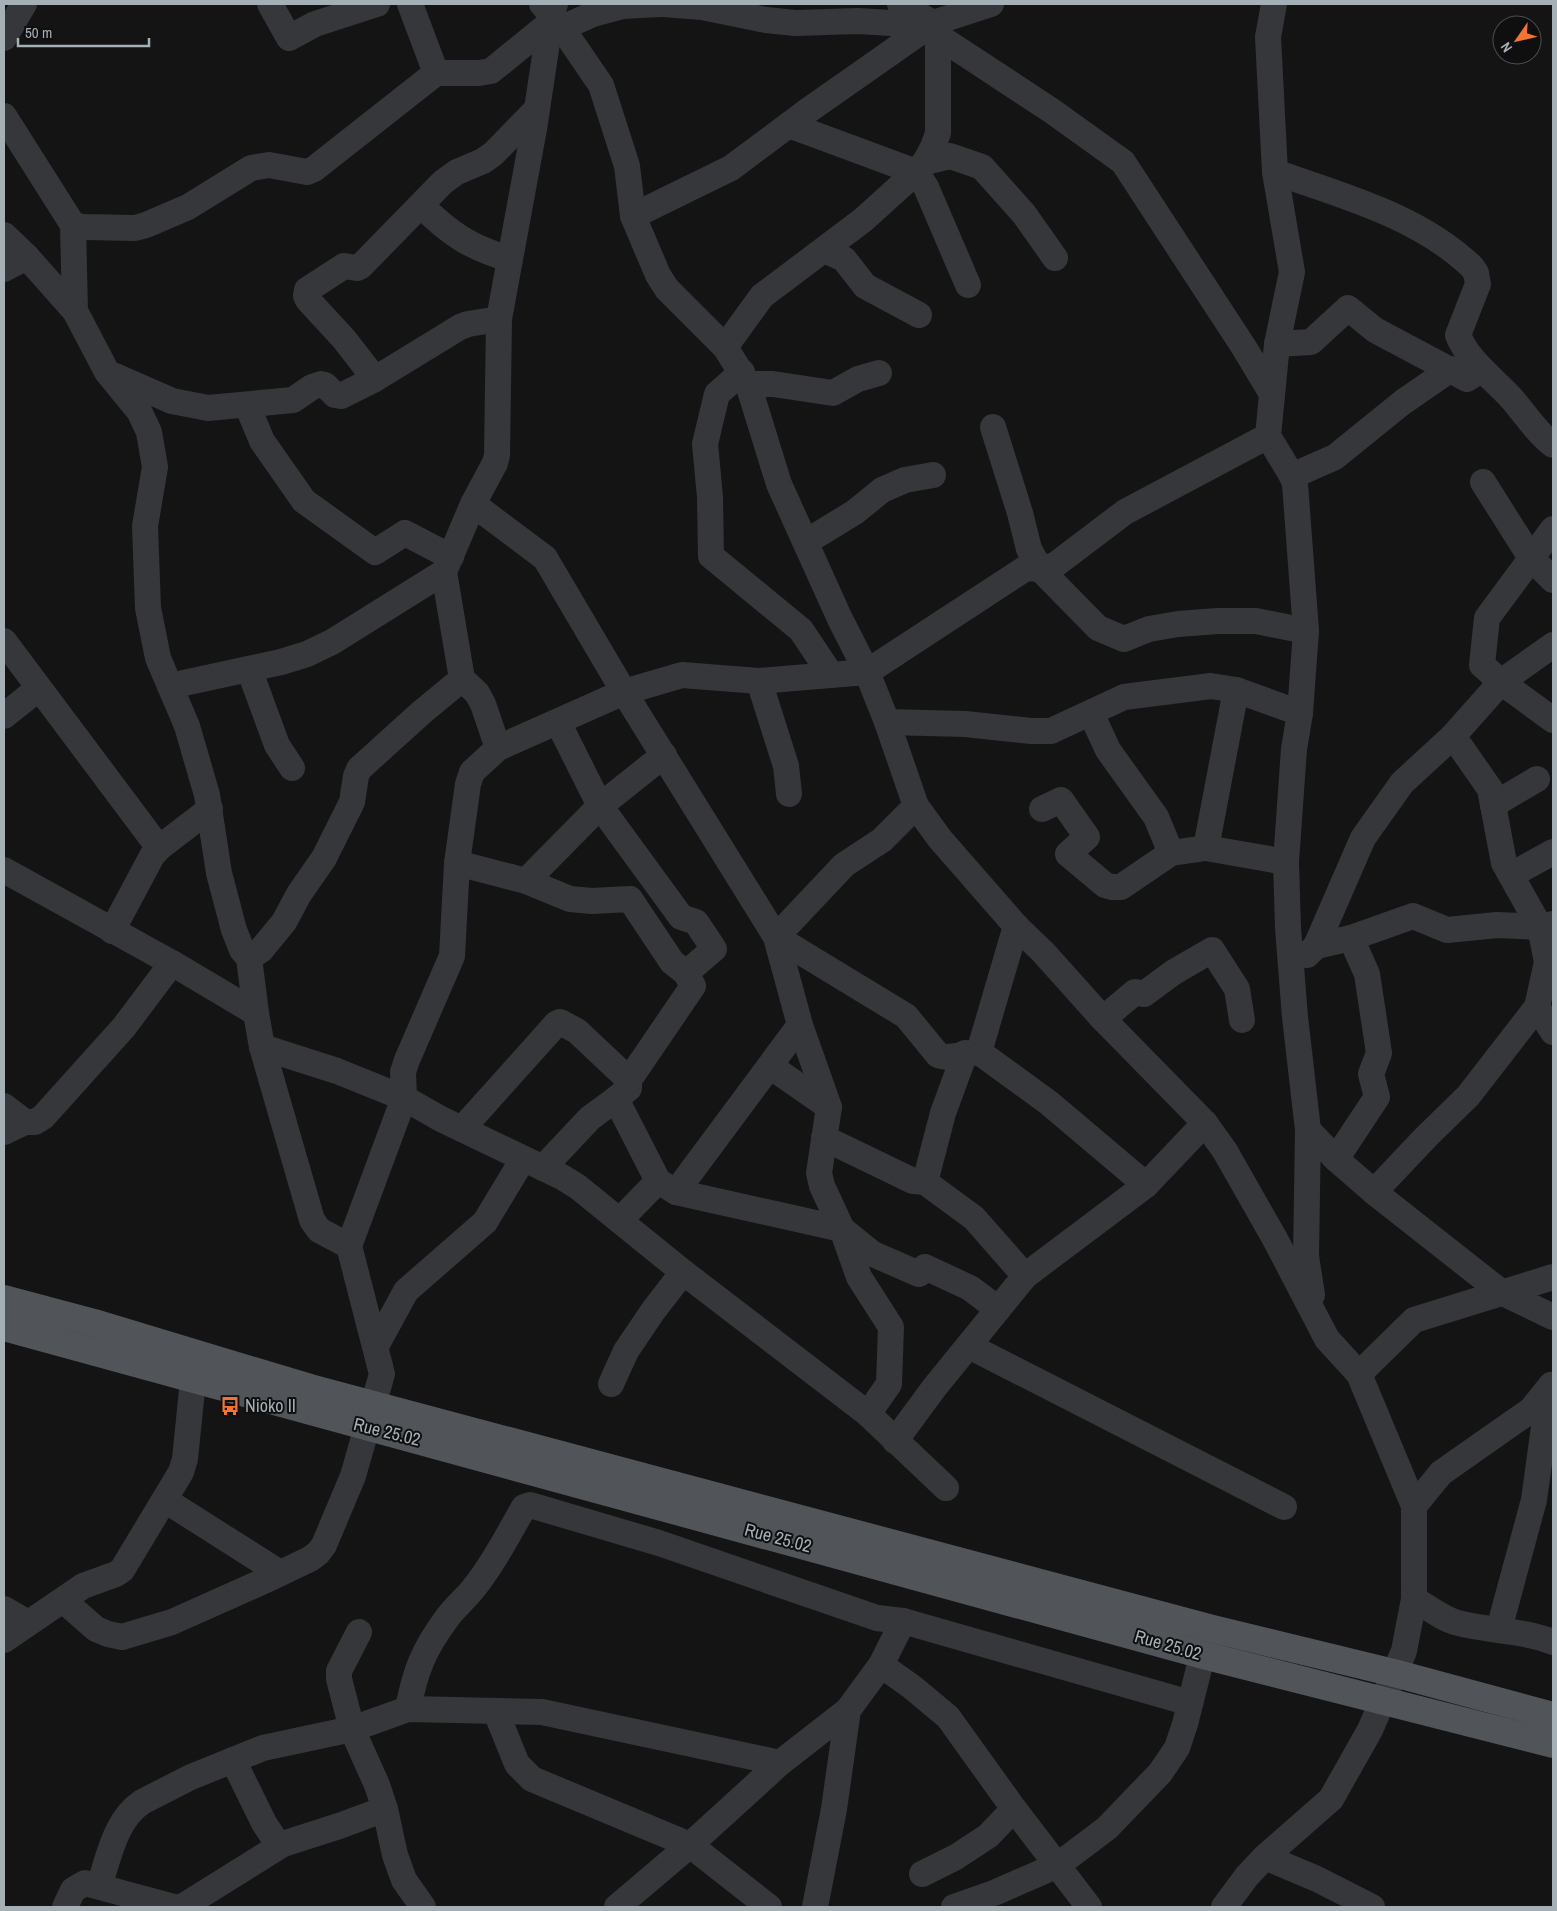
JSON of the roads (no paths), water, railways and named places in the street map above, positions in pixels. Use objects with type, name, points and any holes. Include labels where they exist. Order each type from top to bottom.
[{"type":"main road","points":[[4,1299],[94,1323],[310,1388],[371,1416],[1394,1673],[1553,1716]]},
{"type":"main road","name":"Rue 25.02","points":[[4,1327],[193,1380],[371,1416],[414,1438],[1203,1655],[1553,1744]]},
{"type":"street","points":[[4,35],[24,4]]},
{"type":"street","points":[[270,4],[289,38],[315,24],[376,4]]},
{"type":"street","points":[[410,4],[436,73]]},
{"type":"street","points":[[73,225],[83,227],[135,228],[188,207],[251,168],[268,165],[307,172],[314,169],[436,73],[491,71],[552,15],[593,14],[623,5],[662,4],[752,11],[795,23],[858,20],[891,23],[928,31]]},
{"type":"street","points":[[900,4],[928,31],[1052,111],[1123,162],[1245,349],[1272,394]]},
{"type":"street","points":[[633,216],[731,168],[789,125],[928,31],[991,4]]},
{"type":"street","points":[[1274,4],[1268,37],[1275,172],[1292,272],[1277,344],[1268,436],[1295,484],[1306,631],[1300,713],[1294,749],[1286,862],[1291,970],[1308,1130],[1306,1256],[1314,1315]]},
{"type":"street","points":[[498,748],[483,704],[477,693],[462,679],[447,565],[473,504],[497,455],[499,319],[552,15]]},
{"type":"street","points":[[552,15],[601,84],[627,166],[633,216],[658,275],[666,288],[725,347],[745,378],[779,484],[840,619],[867,672],[887,722],[916,806],[940,839],[1016,926],[1205,1123],[1240,1176],[1326,1340],[1359,1374],[1414,1506],[1414,1599],[1404,1651],[1370,1730],[1334,1794],[1265,1857],[1247,1876],[1224,1907]]},
{"type":"street","points":[[725,347],[762,296],[863,220],[920,167],[933,147],[938,126],[928,31]]},
{"type":"street","points":[[375,379],[344,339],[308,300],[306,292],[309,288],[344,266],[357,268],[361,266],[422,206],[443,182],[457,172],[493,154],[508,136],[536,110]]},
{"type":"street","points":[[4,116],[73,225],[74,311]]},
{"type":"street","points":[[789,125],[920,167],[950,156],[982,167],[1024,214],[1055,258]]},
{"type":"street","points":[[920,167],[926,187],[968,285]]},
{"type":"street","points":[[1275,172],[1351,198],[1419,229],[1472,267],[1476,273],[1478,284],[1458,335],[1465,349],[1482,369],[1513,400],[1544,438],[1553,445]]},
{"type":"street","points":[[422,206],[444,228],[459,238],[491,254],[510,259]]},
{"type":"street","points":[[4,235],[27,257],[74,311],[107,372],[139,411],[149,432],[155,467],[145,526],[148,608],[158,658],[187,726],[210,810],[220,873],[232,921],[242,950],[249,958],[262,1047],[312,1220],[319,1230],[349,1246]]},
{"type":"street","points":[[824,250],[844,259],[865,286],[919,315]]},
{"type":"street","points":[[4,269],[27,257]]},
{"type":"street","points":[[1277,344],[1312,342],[1348,308],[1375,330],[1467,379],[1482,369]]},
{"type":"street","points":[[107,372],[172,401],[208,408],[297,399],[312,387],[321,384],[325,385],[335,395],[341,396],[375,379],[460,327],[499,319]]},
{"type":"street","points":[[1292,476],[1335,457],[1403,402],[1451,370]]},
{"type":"street","points":[[831,675],[801,630],[712,556],[710,497],[705,444],[717,394],[745,378],[833,393],[858,379],[879,374]]},
{"type":"street","points":[[247,404],[262,441],[307,504],[375,552],[405,533],[447,565]]},
{"type":"street","points":[[993,427],[1020,513],[1029,549],[1040,568],[1098,628],[1124,639],[1149,629],[1218,620],[1256,621],[1306,631]]},
{"type":"street","points":[[64,1601],[96,1629],[122,1637],[172,1622],[280,1573],[318,1553],[324,1545],[354,1476],[382,1374],[349,1246],[404,1098],[403,1072],[406,1060],[452,956],[457,863],[468,784],[472,772],[498,748],[624,692],[682,675],[759,681],[867,672],[1026,568],[1050,567],[1064,559],[1125,512],[1268,436]]},
{"type":"street","points":[[806,542],[855,512],[882,490],[905,480],[933,475]]},
{"type":"street","points":[[1483,482],[1531,558],[1553,580]]},
{"type":"street","points":[[473,504],[544,558],[624,692],[776,937],[800,1025],[829,1107],[819,1174],[822,1186],[842,1229],[859,1277],[891,1327],[889,1384],[868,1414]]},
{"type":"street","points":[[1553,529],[1487,618],[1482,665],[1500,682],[1553,720]]},
{"type":"street","points":[[170,686],[280,662],[307,654],[332,642],[447,565]]},
{"type":"street","points":[[4,641],[159,848]]},
{"type":"street","points":[[1291,970],[1316,946],[1363,838],[1402,782],[1453,736],[1500,682],[1553,645]]},
{"type":"street","points":[[248,669],[277,746],[292,768]]},
{"type":"street","points":[[249,958],[261,950],[284,922],[299,894],[324,858],[352,802],[359,769],[462,679]]},
{"type":"street","points":[[759,681],[786,766],[790,794]]},
{"type":"street","points":[[887,722],[965,724],[1031,732],[1051,731],[1124,697],[1200,687],[1220,687],[1236,690],[1300,713]]},
{"type":"street","points":[[4,716],[39,688]]},
{"type":"street","points":[[1206,848],[1236,690]]},
{"type":"street","points":[[1091,713],[1108,750],[1156,817],[1171,853]]},
{"type":"street","points":[[558,722],[600,806],[681,918],[696,922],[714,949],[686,973]]},
{"type":"street","points":[[1374,1192],[1426,1136],[1468,1096],[1537,1007],[1547,962],[1546,926],[1504,863],[1490,789],[1453,736]]},
{"type":"street","points":[[526,881],[600,806],[664,755]]},
{"type":"street","points":[[1493,804],[1537,779]]},
{"type":"street","points":[[1042,809],[1061,800],[1087,837],[1068,854],[1105,885],[1112,887],[1121,887],[1171,853],[1206,848],[1286,862]]},
{"type":"street","points":[[776,937],[844,865],[882,840],[916,806]]},
{"type":"street","points":[[112,931],[152,856],[159,848],[210,810]]},
{"type":"street","points":[[1511,875],[1553,852]]},
{"type":"street","points":[[376,1346],[406,1291],[484,1222],[533,1164],[622,1090],[694,986],[686,973],[672,962],[630,899],[592,901],[570,899],[526,881],[457,863]]},
{"type":"street","points":[[4,870],[172,963],[256,1013]]},
{"type":"street","points":[[1316,946],[1351,938],[1413,916],[1447,930],[1497,925],[1546,926]]},
{"type":"street","points":[[925,1182],[943,1113],[972,1053],[1016,926]]},
{"type":"street","points":[[776,937],[906,1016],[938,1055],[943,1058],[972,1053],[1049,1103],[1146,1185]]},
{"type":"street","points":[[1336,1159],[1377,1098],[1371,1074],[1379,1053],[1367,974],[1351,938]]},
{"type":"street","points":[[1103,1018],[1135,992],[1144,994],[1174,972],[1212,950],[1237,989],[1242,1020]]},
{"type":"street","points":[[4,1106],[14,1127],[36,1122],[43,1117],[124,1027],[172,963]]},
{"type":"street","points":[[1537,1007],[1553,1032]]},
{"type":"street","points":[[462,1129],[556,1024],[560,1022],[577,1031],[622,1090],[667,1187]]},
{"type":"street","points":[[620,1220],[667,1187],[770,1066],[800,1025]]},
{"type":"street","points":[[262,1047],[337,1071],[404,1098],[578,1187],[683,1272],[868,1414],[946,1488]]},
{"type":"street","points":[[770,1066],[829,1107]]},
{"type":"street","points":[[895,1441],[934,1388],[1025,1276],[1146,1185],[1205,1123]]},
{"type":"street","points":[[1308,1130],[1336,1159],[1374,1192],[1501,1292],[1553,1318]]},
{"type":"street","points":[[824,1138],[913,1181],[925,1182],[974,1218],[1025,1276]]},
{"type":"street","points":[[667,1187],[842,1229],[874,1254],[919,1274],[925,1267],[970,1288],[998,1309]]},
{"type":"street","points":[[611,1384],[626,1351],[653,1311],[683,1272]]},
{"type":"street","points":[[1359,1374],[1414,1320],[1553,1277]]},
{"type":"street","points":[[969,1346],[1284,1507]]},
{"type":"street","points":[[4,1640],[64,1601],[83,1586],[122,1570],[182,1472],[193,1380]]},
{"type":"street","points":[[1414,1506],[1441,1473],[1531,1410],[1551,1386]]},
{"type":"street","points":[[1499,1629],[1534,1500],[1551,1386]]},
{"type":"street","points":[[165,1500],[280,1573]]},
{"type":"street","points":[[408,1709],[414,1679],[431,1641],[482,1576],[524,1507],[530,1505],[659,1543],[877,1618],[903,1620],[1190,1703]]},
{"type":"street","points":[[1414,1599],[1458,1623],[1499,1629],[1553,1642]]},
{"type":"street","points":[[4,1609],[28,1623]]},
{"type":"street","points":[[617,1907],[690,1845],[780,1763],[848,1710],[881,1665],[903,1620]]},
{"type":"street","points":[[954,1907],[1058,1864],[1107,1828],[1160,1773],[1177,1748],[1210,1628]]},
{"type":"street","points":[[359,1632],[339,1671],[339,1680],[352,1729],[377,1784],[385,1809],[395,1855],[404,1880],[423,1907]]},
{"type":"street","points":[[881,1665],[912,1687],[948,1718],[1014,1809],[1058,1864],[1089,1907]]},
{"type":"street","points":[[99,1886],[118,1829],[137,1805],[191,1777],[263,1748],[352,1729],[408,1709],[542,1712],[780,1763]]},
{"type":"street","points":[[815,1907],[834,1810],[848,1710]]},
{"type":"street","points":[[496,1712],[517,1764],[532,1779],[690,1845],[769,1907]]},
{"type":"street","points":[[233,1760],[264,1823],[279,1846]]},
{"type":"street","points":[[178,1907],[182,1907],[279,1846],[385,1809]]},
{"type":"street","points":[[922,1874],[956,1857],[988,1836],[1014,1809]]},
{"type":"street","points":[[1265,1857],[1317,1879],[1372,1907]]},
{"type":"street","points":[[64,1907],[73,1890],[85,1883],[174,1907]]},
{"type":"place","name":"Nioko II","points":[[230,1406]]}]
